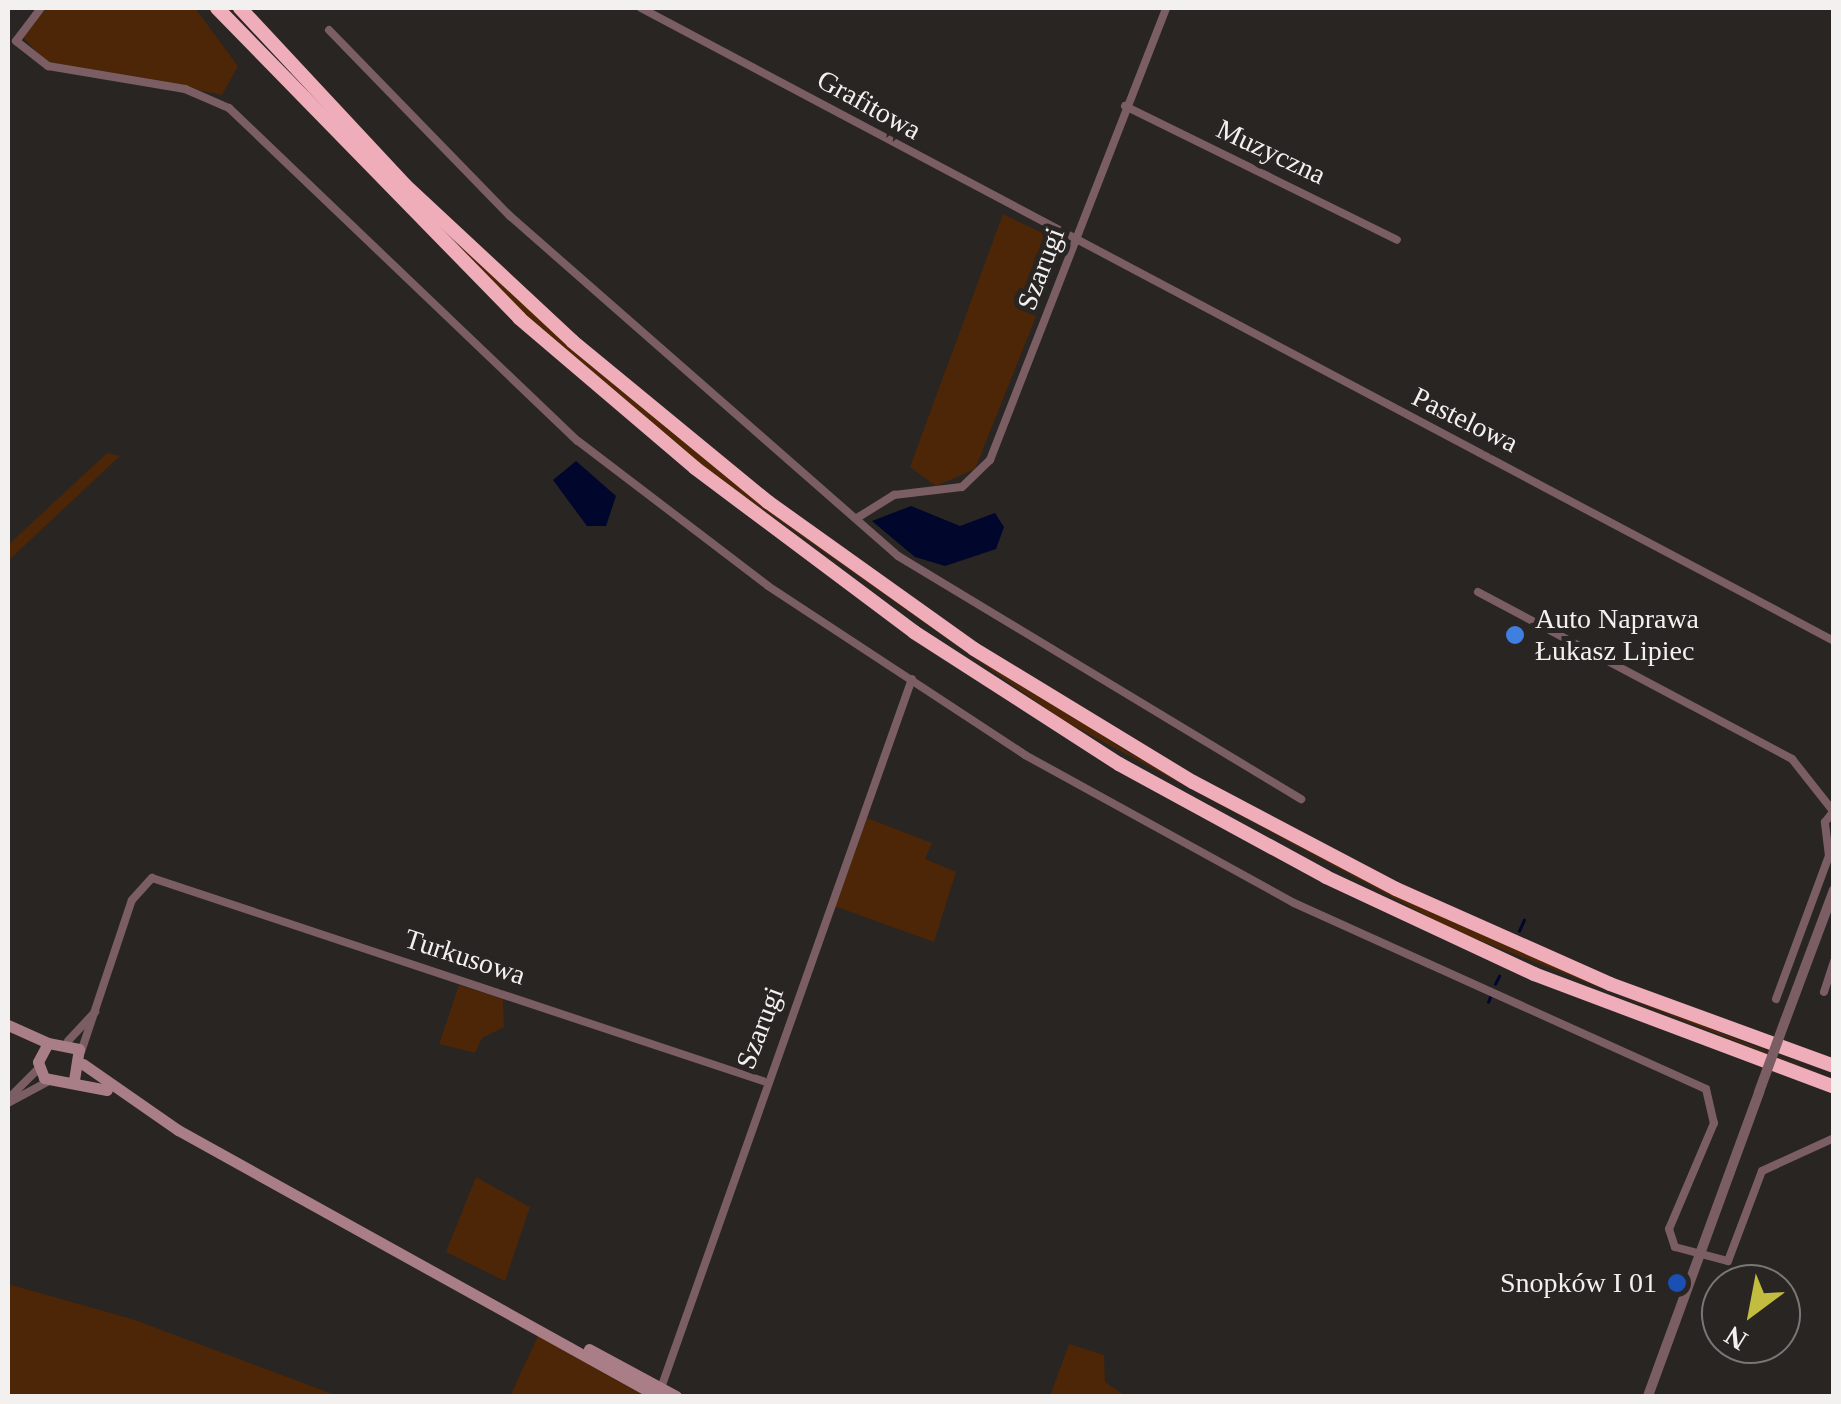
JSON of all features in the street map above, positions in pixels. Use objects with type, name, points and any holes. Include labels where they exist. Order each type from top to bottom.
[{"type":"highway","points":[[217,8],[519,318],[724,491],[928,642],[1162,790],[1351,890],[1585,995],[1834,1087]]},
{"type":"highway","points":[[240,8],[405,185],[572,342],[768,502],[961,640],[1157,762],[1396,889],[1610,984],[1834,1066]]},
{"type":"main road","points":[[8,1025],[48,1044],[68,1041],[117,1094]]},
{"type":"main road","points":[[8,1025],[49,1082],[74,1080],[117,1094],[658,1394],[676,1396]]},
{"type":"main road","points":[[38,1062],[48,1044]]},
{"type":"main road","points":[[74,1080],[82,1059]]},
{"type":"street","points":[[42,8],[12,41],[48,66],[185,88],[229,108],[578,441],[768,586],[1025,755],[1270,890],[1706,1089],[1714,1123],[1668,1230],[1673,1245],[1699,1257],[1732,1257],[1762,1171],[1834,1138]]},
{"type":"street","name":"Grafitowa","points":[[641,8],[1075,242]]},
{"type":"street","name":"Szarugi","points":[[858,518],[894,495],[962,487],[983,470],[1166,8]]},
{"type":"street","points":[[329,30],[510,216],[925,575],[1300,799]]},
{"type":"street","name":"Muzyczna","points":[[1125,106],[1398,240]]},
{"type":"street","name":"Pastelowa","points":[[1075,242],[1834,641]]},
{"type":"street","points":[[1478,592],[1792,759],[1833,811],[1829,856],[1776,999]]},
{"type":"street","name":"Szarugi","points":[[658,1394],[763,1081],[912,679]]},
{"type":"street","name":"Turkusowa","points":[[98,1009],[132,900],[152,878],[763,1081]]},
{"type":"street","points":[[1648,1396],[1834,890]]},
{"type":"street","points":[[1824,992],[1834,961]]},
{"type":"street","points":[[68,1041],[98,1009]]},
{"type":"street","points":[[82,1059],[98,1009]]},
{"type":"street","points":[[8,1101],[38,1062]]},
{"type":"street","points":[[8,1101],[49,1082]]},
{"type":"shaded area","points":[[47,8],[195,8],[238,66],[222,95],[45,61],[22,36]]},
{"type":"shaded area","points":[[1003,214],[1065,244],[975,469],[936,486],[910,467]]},
{"type":"shaded area","points":[[457,243],[802,535],[1126,751],[1457,924],[1833,1079],[1453,930],[1061,719],[695,461],[519,310]]},
{"type":"shaded area","points":[[107,453],[120,456],[8,561],[8,545]]},
{"type":"shaded area","points":[[867,818],[932,843],[925,859],[956,872],[934,942],[834,906]]},
{"type":"shaded area","points":[[459,985],[503,999],[504,1027],[482,1038],[475,1053],[439,1044]]},
{"type":"shaded area","points":[[476,1177],[530,1207],[505,1281],[446,1252]]},
{"type":"shaded area","points":[[8,1284],[132,1319],[338,1396],[8,1396]]},
{"type":"shaded area","points":[[538,1336],[645,1396],[510,1396]]},
{"type":"shaded area","points":[[1069,1344],[1104,1355],[1105,1382],[1126,1396],[1050,1396]]},
{"type":"water","points":[[576,461],[616,496],[606,526],[587,526],[553,480]]},
{"type":"water","points":[[911,506],[960,526],[995,513],[1004,527],[996,549],[945,566],[915,557],[872,521]]},
{"type":"waterway","points":[[1519,931],[1524,920]]},
{"type":"waterway","points":[[1495,984],[1499,976]]},
{"type":"waterway","points":[[1488,1002],[1490,997]]},
{"type":"place","name":"Auto Naprawa Łukasz Lipiec","points":[[1515,635]]},
{"type":"place","name":"Snopków I 01","points":[[1677,1283]]}]
